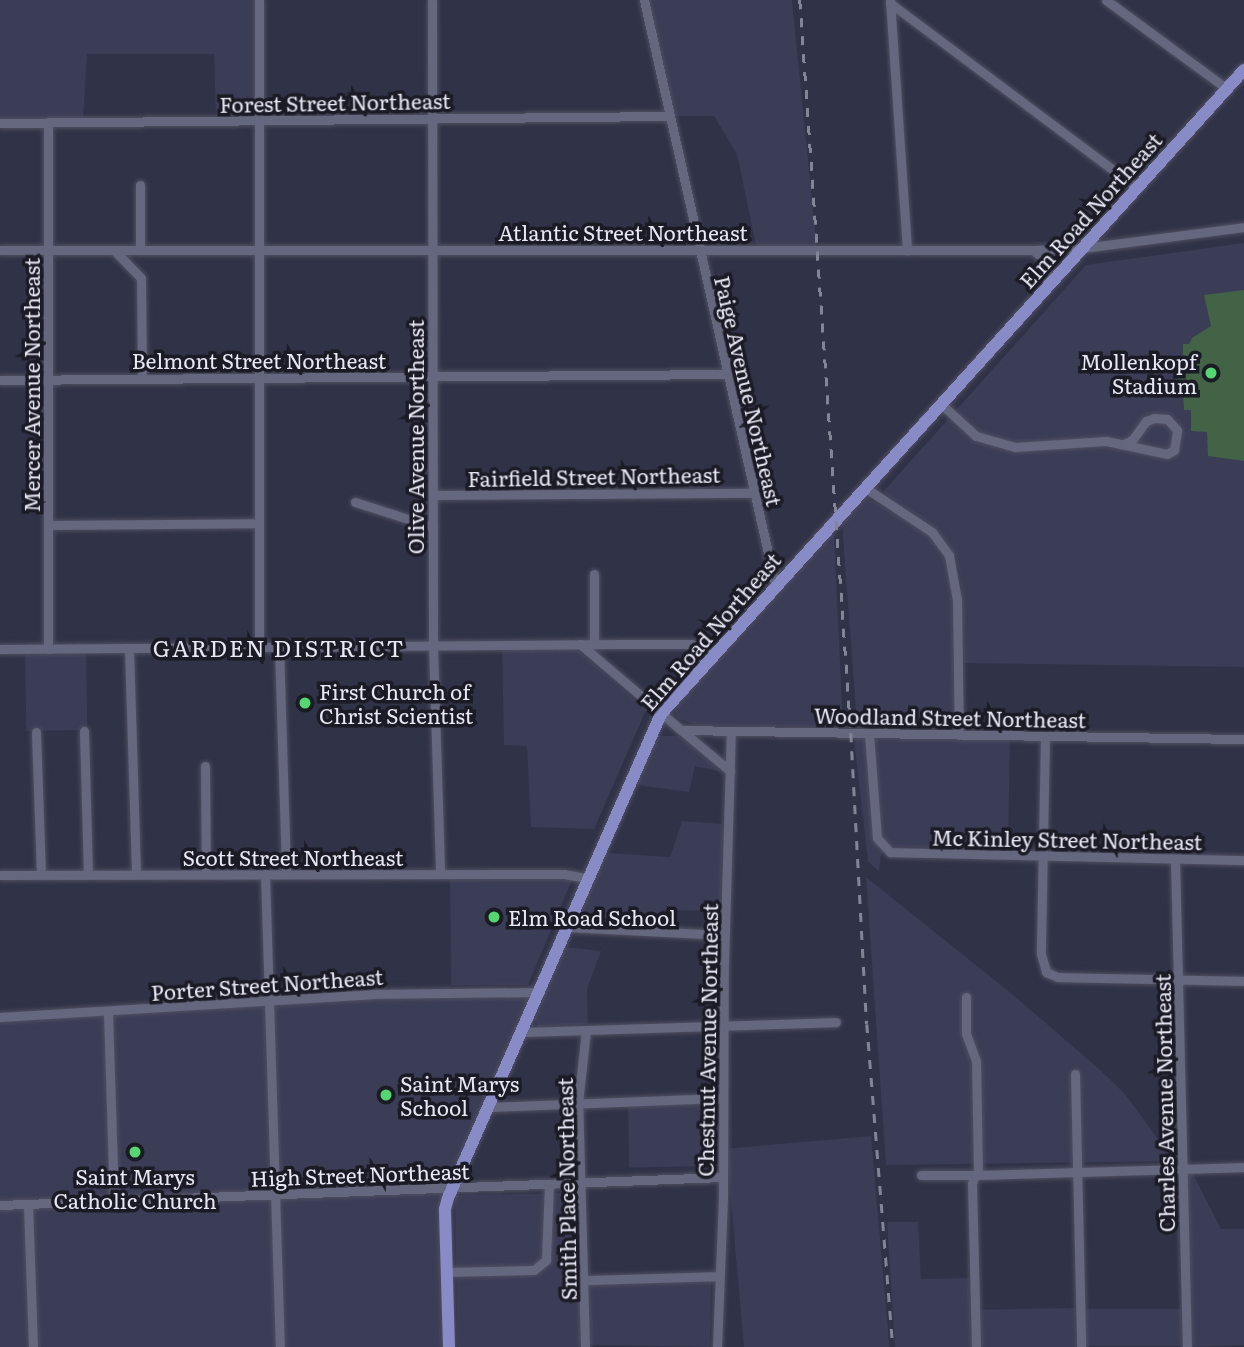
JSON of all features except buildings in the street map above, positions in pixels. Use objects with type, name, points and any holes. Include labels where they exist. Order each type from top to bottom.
[{"type":"main road","name":"Elm Road Northeast","points":[[449,1347],[444,1209],[586,878],[661,713],[715,650],[1226,88],[1243,73]]},
{"type":"street","points":[[259,0],[259,648]]},
{"type":"street","name":"Olive Avenue Northeast","points":[[432,0],[433,646],[440,874]]},
{"type":"street","name":"Paige Avenue Northeast","points":[[644,0],[775,584]]},
{"type":"street","points":[[1106,0],[1226,88]]},
{"type":"street","points":[[890,2],[1137,188]]},
{"type":"street","points":[[890,2],[906,250]]},
{"type":"street","name":"Forest Street Northeast","points":[[0,122],[670,116]]},
{"type":"street","name":"Mercer Avenue Northeast","points":[[48,122],[48,649]]},
{"type":"street","points":[[140,185],[140,250]]},
{"type":"street","name":"Atlantic Street Northeast","points":[[0,250],[1033,250],[1083,248],[1244,227]]},
{"type":"street","points":[[114,250],[141,278],[142,379]]},
{"type":"street","points":[[1033,250],[1046,261],[1048,285]]},
{"type":"street","name":"Belmont Street Northeast","points":[[0,380],[728,374]]},
{"type":"street","points":[[940,403],[976,436],[999,444],[1024,448],[1091,441],[1124,444],[1151,453],[1167,454],[1174,450],[1178,430],[1167,419],[1154,418],[1146,421],[1132,440],[1124,444]]},
{"type":"street","points":[[864,487],[932,532],[949,555],[957,600],[959,735]]},
{"type":"street","name":"Fairfield Street Northeast","points":[[434,495],[754,493]]},
{"type":"street","points":[[355,502],[433,527]]},
{"type":"street","points":[[48,525],[259,523]]},
{"type":"street","points":[[594,574],[594,644]]},
{"type":"street","points":[[580,644],[730,771]]},
{"type":"street","points":[[0,649],[691,644],[715,650]]},
{"type":"street","points":[[279,648],[286,874]]},
{"type":"street","points":[[129,649],[136,874]]},
{"type":"street","name":"Woodland Street Northeast","points":[[681,730],[731,733],[1244,740]]},
{"type":"street","points":[[84,731],[88,874]]},
{"type":"street","points":[[36,732],[41,874]]},
{"type":"street","name":"Chestnut Avenue Northeast","points":[[717,1347],[731,733]]},
{"type":"street","name":"Mc Kinley Street Northeast","points":[[869,734],[877,838],[890,852],[1244,860]]},
{"type":"street","points":[[1045,737],[1041,954],[1046,972],[1058,977],[1244,981]]},
{"type":"street","points":[[205,766],[206,874]]},
{"type":"street","name":"Charles Avenue Northeast","points":[[1175,859],[1188,1347]]},
{"type":"street","points":[[265,874],[280,1347]]},
{"type":"street","name":"Scott Street Northeast","points":[[0,875],[564,874],[586,878]]},
{"type":"street","points":[[565,927],[725,934]]},
{"type":"street","name":"Porter Street Northeast","points":[[0,1017],[372,993],[537,992]]},
{"type":"street","points":[[967,997],[966,1034],[976,1061],[978,1172],[972,1183],[976,1347]]},
{"type":"street","points":[[107,1012],[114,1201]]},
{"type":"street","points":[[520,1032],[836,1022]]},
{"type":"street","name":"Smith Place Northeast","points":[[585,1347],[578,1103],[586,1031]]},
{"type":"street","points":[[1075,1074],[1081,1347]]},
{"type":"street","points":[[488,1107],[722,1098]]},
{"type":"street","points":[[921,1175],[1244,1167]]},
{"type":"street","name":"High Street Northeast","points":[[0,1205],[722,1177]]},
{"type":"street","points":[[446,1272],[534,1270],[547,1260],[549,1184]]},
{"type":"street","points":[[28,1204],[33,1347]]},
{"type":"street","points":[[584,1280],[718,1276]]},
{"type":"shaded area","points":[[0,0],[259,0],[259,120],[216,120],[214,54],[87,54],[83,121],[0,123]]},
{"type":"shaded area","points":[[644,0],[792,0],[817,250],[757,250],[737,154],[714,116],[670,116]]},
{"type":"shaded area","points":[[1244,243],[1244,667],[964,663],[961,578],[956,556],[936,529],[883,492],[1086,265]]},
{"type":"shaded area","points":[[866,497],[929,534],[947,562],[952,594],[955,727],[857,724],[842,524]]},
{"type":"shaded area","points":[[834,533],[843,727],[695,725],[677,718],[675,711],[679,704]]},
{"type":"shaded area","points":[[502,649],[577,649],[646,710],[594,829],[531,827],[527,746],[504,745]]},
{"type":"shaded area","points":[[86,652],[87,730],[26,731],[25,653]]},
{"type":"shaded area","points":[[657,736],[680,736],[722,772],[695,766],[689,792],[637,785]]},
{"type":"shaded area","points":[[854,739],[1010,740],[1008,851],[890,846],[881,855],[879,871],[868,862]]},
{"type":"shaded area","points":[[682,821],[723,824],[720,911],[661,910],[657,930],[576,924],[606,853],[670,857]]},
{"type":"shaded area","points":[[866,877],[1012,994],[1098,1068],[1125,1094],[1174,1161],[886,1165]]},
{"type":"shaded area","points":[[450,880],[572,880],[528,985],[451,985]]},
{"type":"shaded area","points":[[565,947],[601,951],[587,989],[588,1024],[539,1027],[534,1020]]},
{"type":"shaded area","points":[[537,992],[448,1198],[449,1347],[0,1347],[0,1017],[372,994]]},
{"type":"shaded area","points":[[718,1102],[719,1166],[629,1168],[628,1104]]},
{"type":"shaded area","points":[[871,1136],[889,1347],[744,1347],[727,1149]]},
{"type":"shaded area","points":[[1185,1172],[1192,1172],[1221,1229],[1244,1229],[1244,1345],[1196,1347],[1191,1342]]},
{"type":"shaded area","points":[[578,1193],[581,1347],[458,1347],[455,1195]]},
{"type":"shaded area","points":[[887,1222],[918,1222],[921,1279],[969,1278],[972,1347],[895,1347]]},
{"type":"shaded area","points":[[588,1279],[711,1281],[710,1347],[587,1345]]},
{"type":"shaded area","points":[[1075,1308],[1076,1347],[980,1347],[979,1310]]},
{"type":"shaded area","points":[[1085,1309],[1181,1309],[1181,1346],[1085,1346]]},
{"type":"green space","name":"Mollenkopf Stadium","points":[[1244,290],[1244,461],[1208,456],[1207,432],[1191,431],[1191,410],[1184,410],[1183,391],[1179,391],[1179,364],[1183,364],[1183,344],[1189,344],[1192,338],[1211,326],[1204,295]]},
{"type":"railway","points":[[800,0],[851,733],[867,1024],[893,1347]]},
{"type":"place","name":"Mollenkopf Stadium","points":[[1211,373]]},
{"type":"place","name":"First Church of Christ Scientist","points":[[305,703]]},
{"type":"place","name":"Elm Road School","points":[[494,917]]},
{"type":"place","name":"Saint Marys School","points":[[386,1095]]},
{"type":"place","name":"Saint Marys Catholic Church","points":[[135,1152]]},
{"type":"district","name":"GARDEN DISTRICT","points":[[279,647]]}]
